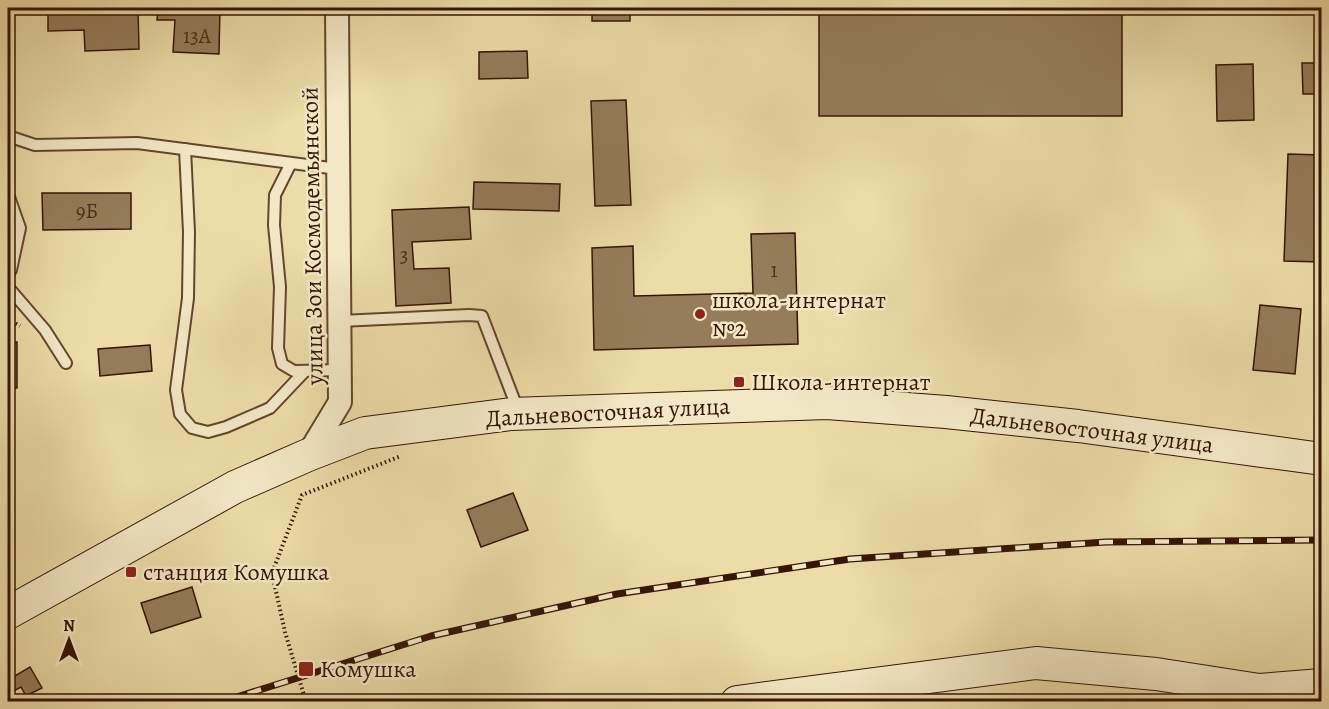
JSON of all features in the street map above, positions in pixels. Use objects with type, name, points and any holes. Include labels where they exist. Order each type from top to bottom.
[{"type":"street","name":"улица Зои Космодемьянской","points":[[308,455],[340,402],[337,8]]},
{"type":"street","points":[[340,402],[365,433]]},
{"type":"street","name":"Дальневосточная улица","points":[[8,613],[235,487],[308,455],[365,433],[520,413],[827,403],[946,411],[1078,426],[1322,459]]},
{"type":"street","points":[[737,702],[1036,663],[1156,674],[1259,690],[1322,684]]},
{"type":"lane","points":[[8,136],[35,145],[137,143],[338,169]]},
{"type":"lane","points":[[185,149],[189,232],[188,298],[176,390],[180,414],[192,428],[208,432],[226,427],[270,408],[304,371]]},
{"type":"lane","points":[[291,162],[275,195],[274,225],[280,287],[278,348],[282,364],[294,371],[340,370]]},
{"type":"lane","points":[[8,194],[20,228],[9,271]]},
{"type":"lane","points":[[8,287],[45,330],[66,363]]},
{"type":"lane","points":[[340,321],[482,316],[520,413]]},
{"type":"path","points":[[306,702],[285,632],[272,573],[302,495],[412,452]]},
{"type":"building","points":[[48,8],[138,8],[139,49],[85,51],[84,30],[48,31]]},
{"type":"building","points":[[158,8],[220,8],[219,54],[173,52],[175,20],[157,20]]},
{"type":"building","points":[[592,8],[630,8],[630,21],[592,21]]},
{"type":"building","points":[[819,8],[1122,8],[1122,116],[819,116]]},
{"type":"building","points":[[527,51],[528,78],[479,79],[479,52]]},
{"type":"building","points":[[1302,63],[1322,63],[1322,94],[1303,94]]},
{"type":"building","points":[[1253,64],[1254,120],[1217,121],[1216,65]]},
{"type":"building","points":[[626,100],[631,205],[595,206],[591,101]]},
{"type":"building","points":[[1288,154],[1322,155],[1322,262],[1284,261]]},
{"type":"building","points":[[474,182],[560,184],[559,211],[473,209]]},
{"type":"building","points":[[42,193],[131,193],[131,229],[43,230]]},
{"type":"building","points":[[469,207],[471,239],[412,242],[414,269],[449,268],[451,303],[396,306],[392,210]]},
{"type":"building","points":[[795,233],[798,344],[594,350],[592,248],[633,246],[634,296],[753,293],[751,234]]},
{"type":"building","points":[[1260,305],[1301,309],[1295,374],[1253,370]]},
{"type":"building","points":[[8,342],[17,342],[17,388],[8,388]]},
{"type":"building","points":[[150,345],[152,371],[100,376],[98,349]]},
{"type":"building","points":[[513,493],[528,530],[481,547],[467,510]]},
{"type":"building","points":[[192,587],[201,617],[151,633],[141,603]]},
{"type":"building","points":[[30,667],[42,688],[26,696],[21,687],[8,694],[8,680]]},
{"type":"railway","points":[[221,702],[431,636],[617,594],[850,559],[1106,542],[1322,540]]},
{"type":"place","name":"школа-интернат №2","points":[[700,314]]},
{"type":"place","name":"Школа-интернат","points":[[739,382]]},
{"type":"place","name":"станция Комушка","points":[[131,572]]},
{"type":"place","name":"Комушка","points":[[306,669]]}]
